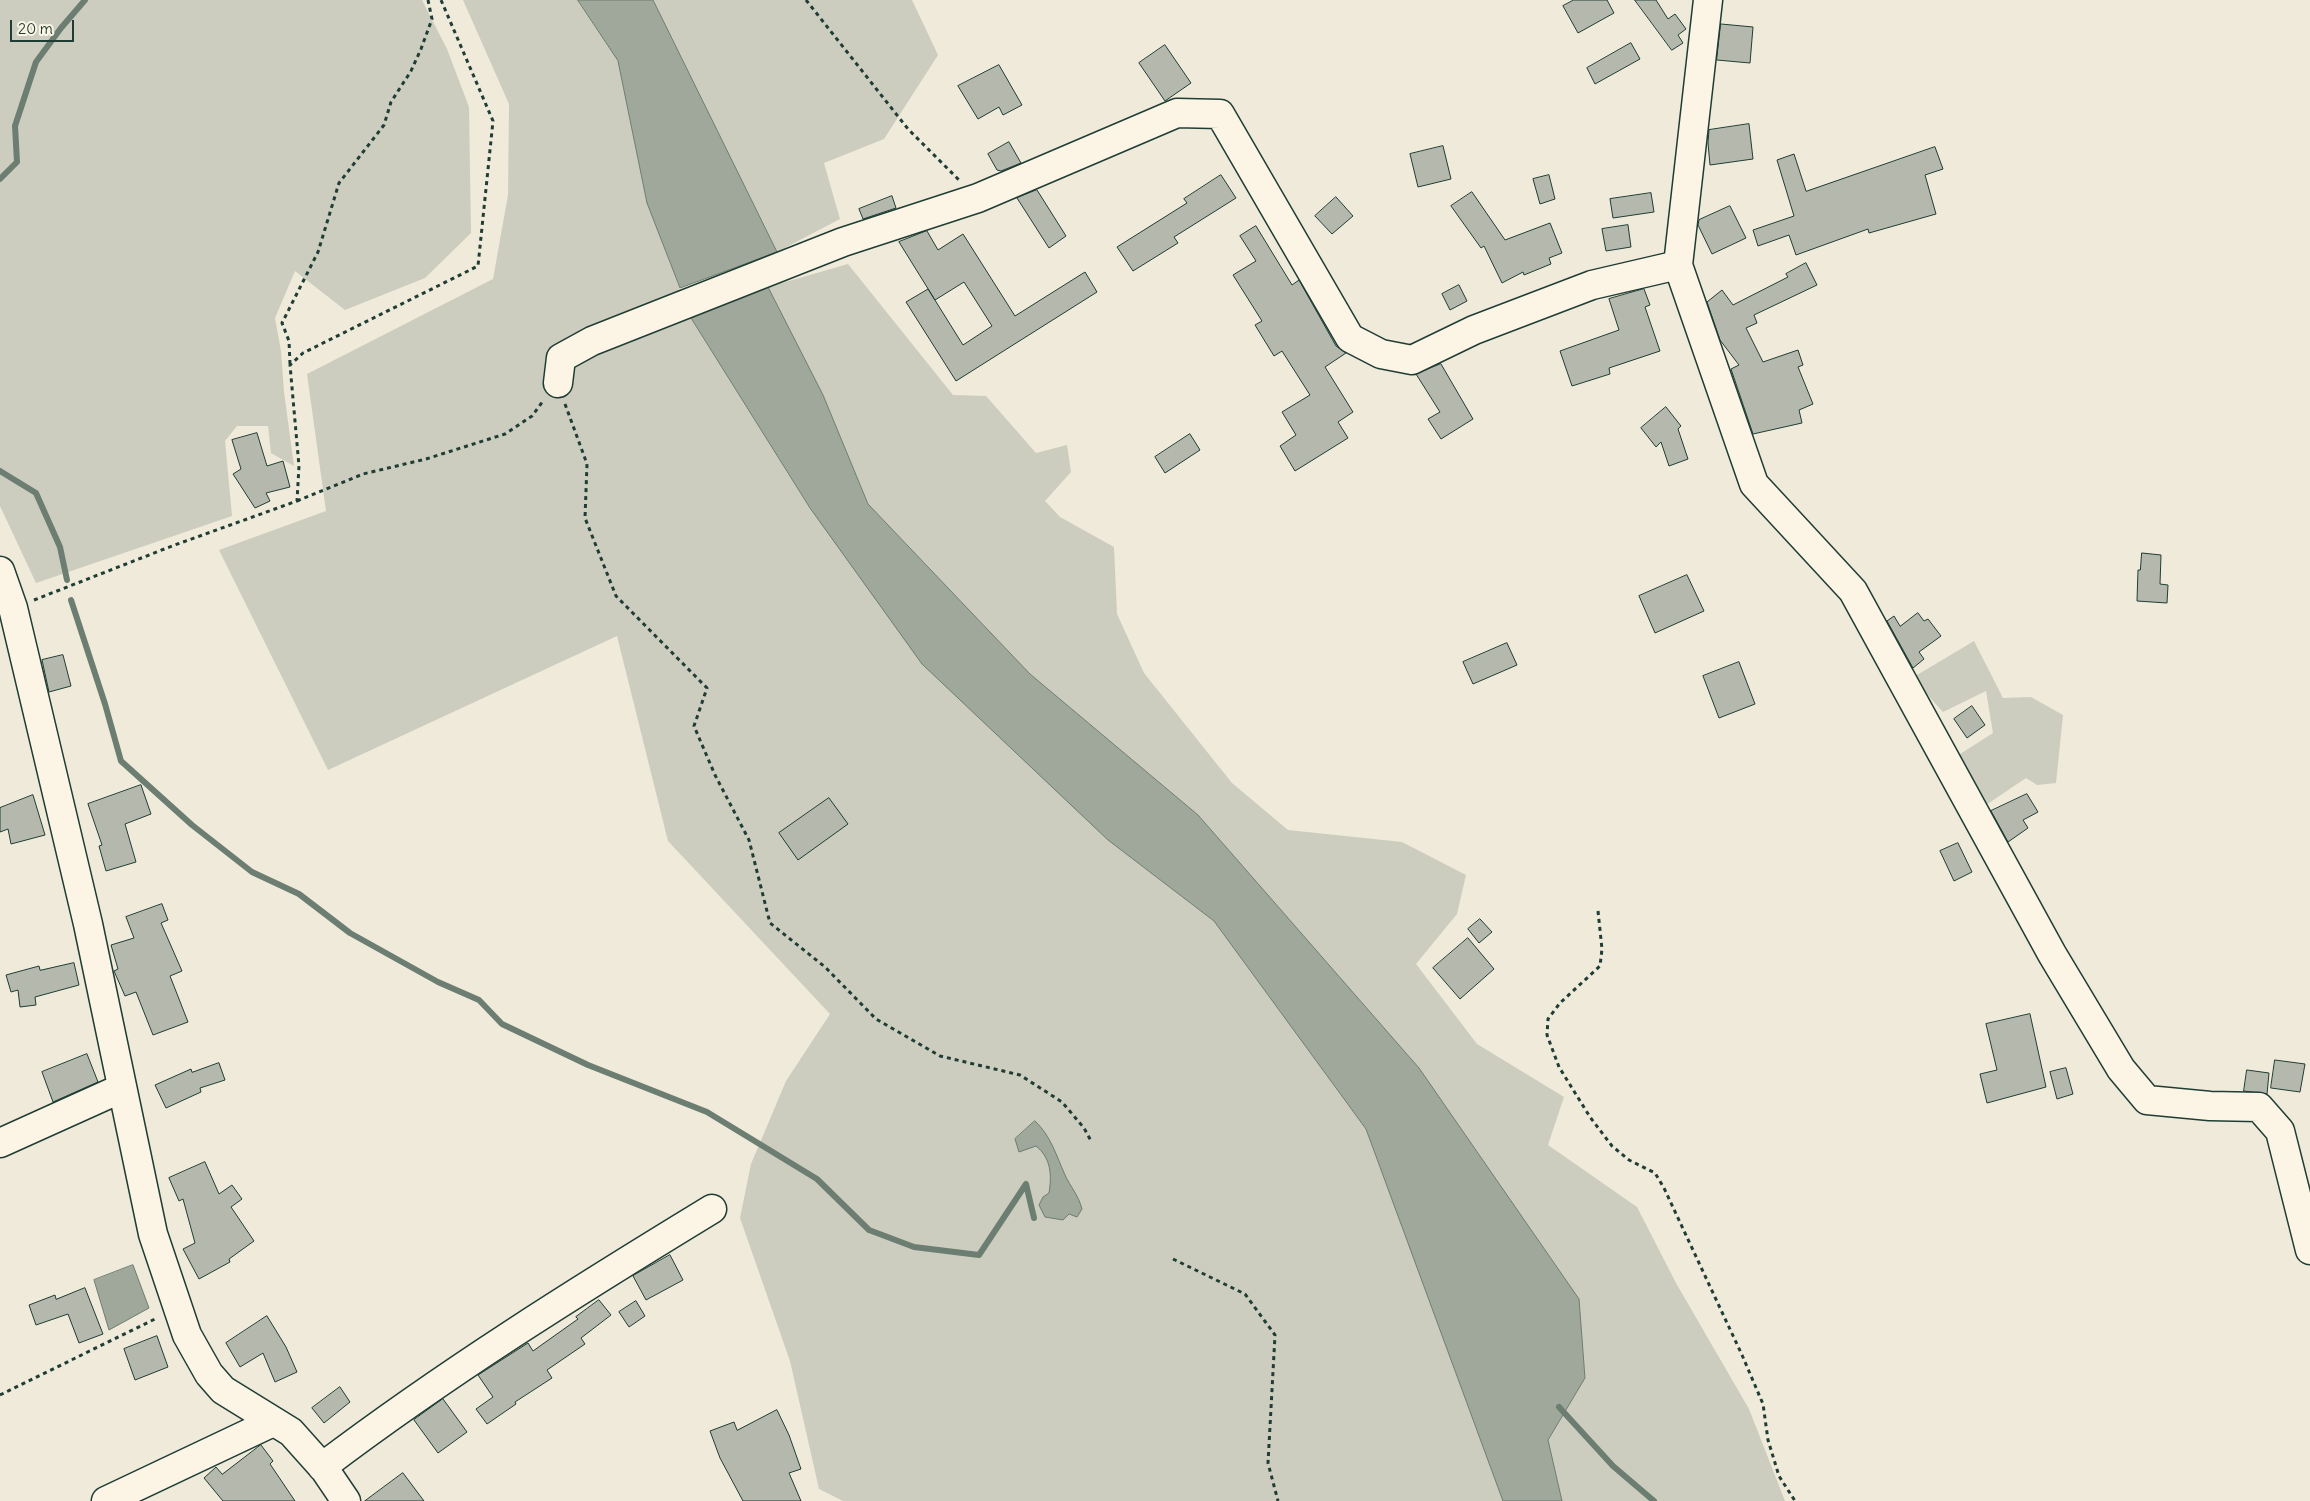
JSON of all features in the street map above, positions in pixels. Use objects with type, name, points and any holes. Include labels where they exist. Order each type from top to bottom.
[{"type":"street","points":[[1708,0],[1678,265],[1754,484],[1853,591],[2052,954],[2121,1069],[2147,1100],[2210,1106],[2259,1107],[2280,1131],[2310,1250]]},
{"type":"street","points":[[558,383],[561,358],[592,341],[843,242],[978,198],[1177,113],[1220,114],[1350,338],[1381,354],[1412,360],[1474,330],[1592,285],[1678,265]]},
{"type":"street","points":[[0,572],[13,608],[88,924],[153,1234],[187,1335],[209,1374],[223,1390],[290,1432],[322,1467],[346,1501]]},
{"type":"street","points":[[0,1143],[122,1088]]},
{"type":"street","points":[[322,1467],[365,1435],[597,1279],[712,1209]]},
{"type":"street","points":[[106,1501],[273,1422]]},
{"type":"path","points":[[298,500],[299,466],[289,341],[282,323],[318,252],[339,183],[384,125],[391,102],[418,56],[432,18],[428,0]]},
{"type":"path","points":[[290,365],[303,353],[478,266],[493,121],[441,0]]},
{"type":"path","points":[[806,0],[908,129],[978,198]]},
{"type":"path","points":[[13,608],[363,474],[426,459],[505,434],[532,416],[558,383]]},
{"type":"path","points":[[558,383],[587,464],[585,518],[616,596],[707,688],[694,726],[715,776],[749,840],[770,923],[825,967],[876,1019],[940,1056],[1020,1075],[1062,1102],[1084,1128],[1091,1141]]},
{"type":"path","points":[[1598,911],[1602,949],[1600,966],[1560,1003],[1548,1019],[1547,1035],[1559,1067],[1590,1117],[1612,1146],[1628,1160],[1655,1173],[1664,1188],[1746,1363],[1763,1404],[1768,1440],[1779,1476],[1795,1501]]},
{"type":"path","points":[[1173,1259],[1245,1294],[1275,1335],[1268,1463],[1278,1501]]},
{"type":"path","points":[[0,1394],[178,1308]]},
{"type":"shaded area","points":[[0,0],[422,0],[447,49],[469,107],[471,233],[425,278],[345,310],[295,271],[275,318],[281,351],[284,392],[294,466],[271,453],[268,426],[237,426],[225,441],[232,516],[36,583],[0,506]]},
{"type":"shaded area","points":[[463,0],[578,0],[618,61],[647,203],[691,318],[810,508],[1108,840],[1214,921],[1366,1129],[1503,1501],[843,1501],[819,1489],[790,1361],[740,1218],[751,1164],[786,1081],[830,1014],[668,841],[617,636],[328,770],[219,550],[326,511],[307,374],[493,279],[508,195],[509,104]]},
{"type":"shaded area","points":[[578,0],[653,0],[777,252],[680,288],[647,203],[618,61]]},
{"type":"shaded area","points":[[653,0],[912,0],[938,55],[884,139],[824,163],[840,219],[777,252]]},
{"type":"shaded area","points":[[848,264],[953,395],[986,396],[1036,453],[1067,445],[1071,472],[1045,501],[1060,517],[1114,547],[1117,614],[1144,673],[1232,783],[1288,830],[1402,842],[1466,875],[1457,914],[1416,964],[1477,1044],[1564,1097],[1548,1145],[1637,1207],[1676,1283],[1749,1409],[1785,1501],[1562,1501],[1548,1440],[1585,1378],[1579,1299],[1419,1068],[1198,815],[1030,674],[868,504],[823,395],[768,287]]},
{"type":"shaded area","points":[[768,287],[823,395],[868,504],[1030,674],[1198,815],[1419,1068],[1579,1299],[1585,1378],[1548,1440],[1562,1501],[1503,1501],[1366,1129],[1214,921],[1108,840],[922,664],[810,508],[691,318]]},
{"type":"shaded area","points":[[1974,641],[2003,698],[2031,697],[2063,715],[2056,783],[2037,785],[2026,778],[1983,807],[1957,756],[1993,733],[1986,691],[1943,712],[1912,678]]},
{"type":"shaded area","points":[[1035,1121],[1049,1139],[1078,1199],[1082,1209],[1077,1217],[1069,1214],[1063,1220],[1045,1217],[1039,1205],[1043,1197],[1049,1193],[1050,1173],[1047,1161],[1036,1146],[1019,1152],[1015,1139]]},
{"type":"shaded area","points":[[133,1265],[149,1308],[109,1330],[94,1280]]},
{"type":"building","points":[[1574,0],[1607,0],[1614,13],[1578,33],[1563,6]]},
{"type":"building","points":[[1635,0],[1656,0],[1668,19],[1675,14],[1686,29],[1678,35],[1683,43],[1672,50]]},
{"type":"building","points":[[1721,24],[1753,27],[1750,63],[1717,60]]},
{"type":"building","points":[[1631,43],[1640,59],[1595,84],[1587,68]]},
{"type":"building","points":[[1165,45],[1191,83],[1165,101],[1139,63]]},
{"type":"building","points":[[999,65],[1022,105],[1003,115],[999,107],[978,119],[958,86]]},
{"type":"building","points":[[1749,124],[1753,159],[1710,165],[1709,130]]},
{"type":"building","points":[[1009,142],[1021,163],[1001,171],[997,170],[988,154]]},
{"type":"building","points":[[1443,146],[1451,179],[1418,187],[1410,154]]},
{"type":"building","points":[[1935,147],[1943,169],[1925,175],[1936,214],[1869,233],[1868,229],[1796,255],[1789,235],[1758,246],[1753,230],[1794,216],[1777,160],[1794,154],[1806,191]]},
{"type":"building","points":[[1221,175],[1236,198],[1174,237],[1178,243],[1133,271],[1117,247],[1187,203],[1184,199]]},
{"type":"building","points":[[1549,175],[1555,199],[1540,204],[1533,179]]},
{"type":"building","points":[[1037,190],[1066,236],[1049,248],[1017,198]]},
{"type":"building","points":[[1472,192],[1505,240],[1550,223],[1562,253],[1549,258],[1551,264],[1524,275],[1523,272],[1502,283],[1484,246],[1481,248],[1451,206]]},
{"type":"building","points":[[1651,193],[1654,212],[1613,218],[1610,199]]},
{"type":"building","points":[[892,196],[896,208],[863,219],[859,209]]},
{"type":"building","points":[[1336,197],[1353,216],[1332,234],[1315,216]]},
{"type":"building","points":[[1730,206],[1746,238],[1712,254],[1698,225],[1699,220]]},
{"type":"building","points":[[1628,225],[1631,247],[1606,251],[1602,229]]},
{"type":"building","points":[[1256,226],[1292,285],[1299,280],[1336,346],[1346,353],[1325,367],[1353,412],[1338,422],[1348,438],[1295,471],[1280,446],[1296,435],[1282,412],[1310,395],[1282,351],[1274,356],[1255,325],[1262,321],[1233,275],[1256,261],[1240,236]]},
{"type":"building","points":[[927,231],[938,250],[963,234],[1015,316],[1085,272],[1097,292],[956,381],[906,302],[928,289],[963,345],[992,326],[964,282],[935,300],[899,242]]},
{"type":"building","points":[[1806,263],[1817,285],[1754,315],[1757,323],[1746,328],[1763,362],[1798,350],[1803,365],[1798,367],[1813,404],[1799,410],[1802,423],[1753,434],[1731,369],[1739,365],[1720,340],[1707,302],[1722,290],[1733,305],[1788,277],[1786,274]]},
{"type":"building","points":[[1459,285],[1467,301],[1450,310],[1442,294]]},
{"type":"building","points":[[1644,289],[1650,305],[1645,307],[1660,351],[1609,368],[1610,374],[1572,386],[1560,351],[1619,330],[1609,299]]},
{"type":"building","points":[[1441,364],[1473,419],[1441,439],[1428,419],[1440,412],[1416,374]]},
{"type":"building","points":[[1666,407],[1681,426],[1678,429],[1688,459],[1669,466],[1661,442],[1656,447],[1641,428]]},
{"type":"building","points":[[257,433],[267,466],[283,461],[290,487],[266,493],[270,501],[255,508],[233,474],[241,469],[232,440]]},
{"type":"building","points":[[1190,434],[1200,450],[1165,473],[1155,457]]},
{"type":"building","points":[[2142,553],[2161,555],[2160,584],[2168,585],[2167,603],[2137,601],[2138,570],[2140,570]]},
{"type":"building","points":[[1687,575],[1704,611],[1655,633],[1639,596]]},
{"type":"building","points":[[1918,613],[1924,621],[1928,619],[1941,636],[1919,652],[1924,659],[1913,668],[1887,621],[1894,616],[1900,626]]},
{"type":"building","points":[[1507,643],[1517,665],[1473,684],[1463,662]]},
{"type":"building","points":[[63,655],[71,686],[49,692],[42,660]]},
{"type":"building","points":[[1739,662],[1755,704],[1719,718],[1703,676]]},
{"type":"building","points":[[1972,706],[1985,725],[1967,738],[1954,719]]},
{"type":"building","points":[[141,785],[151,814],[125,824],[136,862],[106,871],[99,846],[102,845],[88,804]]},
{"type":"building","points":[[2027,794],[2038,812],[2023,820],[2028,828],[2008,842],[1991,811]]},
{"type":"building","points":[[33,795],[45,835],[11,844],[8,829],[0,832],[0,808]]},
{"type":"building","points":[[829,798],[848,824],[798,860],[779,833]]},
{"type":"building","points":[[1958,843],[1972,872],[1954,881],[1940,851]]},
{"type":"building","points":[[162,904],[168,920],[161,923],[182,971],[170,976],[188,1022],[153,1035],[136,992],[125,996],[114,971],[118,969],[111,945],[134,938],[126,917]]},
{"type":"building","points":[[1480,919],[1492,932],[1479,943],[1468,929]]},
{"type":"building","points":[[1468,938],[1494,969],[1460,999],[1433,968]]},
{"type":"building","points":[[74,963],[79,985],[35,997],[36,1005],[20,1007],[18,990],[11,992],[6,975],[39,966],[40,970]]},
{"type":"building","points":[[2030,1014],[2046,1087],[1987,1103],[1980,1074],[1997,1070],[1986,1024]]},
{"type":"building","points":[[87,1054],[98,1082],[53,1102],[42,1072]]},
{"type":"building","points":[[2275,1060],[2305,1064],[2300,1092],[2271,1088]]},
{"type":"building","points":[[219,1063],[225,1080],[200,1088],[201,1092],[166,1108],[155,1085],[191,1069],[192,1072]]},
{"type":"building","points":[[2066,1068],[2073,1094],[2057,1099],[2050,1072]]},
{"type":"building","points":[[2247,1070],[2269,1073],[2267,1094],[2244,1091]]},
{"type":"building","points":[[205,1162],[219,1194],[232,1185],[242,1199],[231,1207],[254,1241],[229,1259],[230,1262],[199,1279],[183,1249],[195,1243],[183,1199],[179,1201],[169,1178]]},
{"type":"building","points":[[670,1255],[683,1280],[646,1300],[633,1276]]},
{"type":"building","points":[[85,1288],[103,1334],[79,1343],[68,1314],[36,1325],[29,1305],[55,1295],[56,1299]]},
{"type":"building","points":[[599,1300],[611,1315],[581,1338],[585,1344],[547,1370],[552,1378],[515,1402],[516,1404],[487,1424],[476,1409],[493,1397],[478,1375],[528,1343],[533,1351],[578,1319],[576,1317]]},
{"type":"building","points":[[636,1301],[645,1316],[629,1327],[619,1312]]},
{"type":"building","points":[[267,1316],[286,1347],[297,1372],[275,1382],[263,1353],[240,1367],[226,1343]]},
{"type":"building","points":[[157,1336],[168,1367],[135,1380],[124,1349]]},
{"type":"building","points":[[340,1387],[350,1402],[324,1423],[312,1408]]},
{"type":"building","points":[[443,1399],[467,1432],[438,1453],[414,1420]]},
{"type":"building","points":[[777,1410],[789,1435],[801,1469],[789,1473],[801,1501],[743,1501],[720,1458],[710,1431],[734,1422],[737,1430]]},
{"type":"building","points":[[261,1445],[273,1461],[270,1464],[295,1501],[223,1501],[204,1478],[216,1467],[222,1474]]},
{"type":"building","points":[[403,1473],[424,1501],[365,1501]]},
{"type":"waterway","points":[[0,179],[17,162],[15,126],[36,62],[85,0]]},
{"type":"waterway","points":[[0,471],[36,493],[60,547],[67,580]]},
{"type":"waterway","points":[[71,600],[105,704],[121,761],[192,825],[252,872],[299,894],[350,933],[438,982],[479,1000],[502,1024],[588,1065],[707,1112],[817,1179],[869,1230],[914,1247],[979,1255],[1026,1184],[1034,1218]]},
{"type":"waterway","points":[[1559,1407],[1613,1466],[1654,1501]]}]
